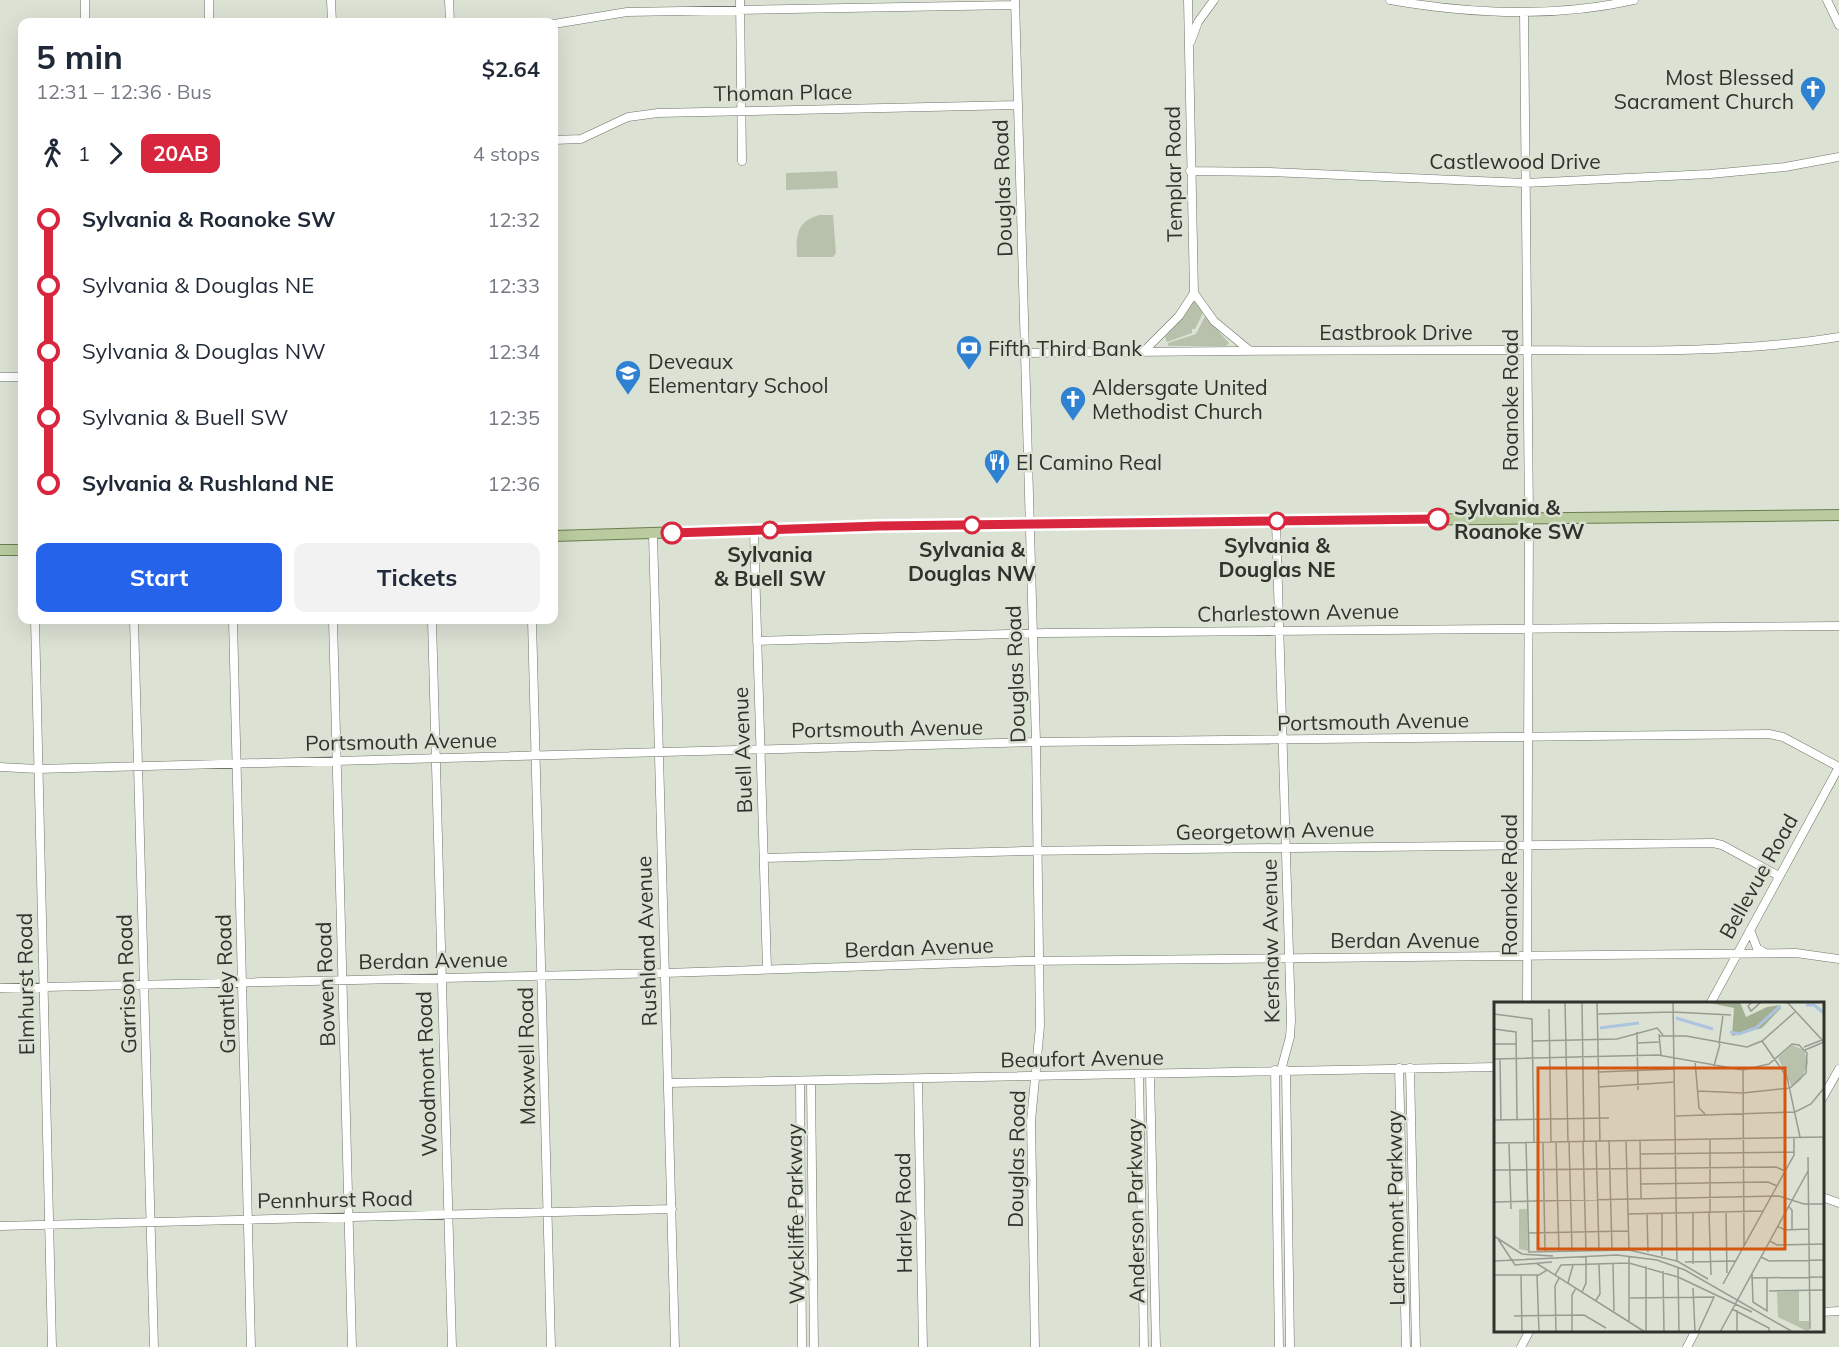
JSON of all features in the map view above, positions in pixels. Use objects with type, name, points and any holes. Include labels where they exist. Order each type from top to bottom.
[{"type":"main road","points":[[558,536],[1029,525],[1839,515]]},
{"type":"main road","points":[[0,550],[18,550]]},
{"type":"street","points":[[85,0],[86,18]]},
{"type":"street","points":[[209,0],[209,18]]},
{"type":"street","points":[[332,0],[332,18]]},
{"type":"street","points":[[449,0],[450,18]]},
{"type":"street","points":[[740,0],[742,161]]},
{"type":"street","name":"Templar Road","points":[[1188,0],[1194,293]]},
{"type":"street","name":"Templar Road","points":[[1189,54],[1194,29],[1214,0]]},
{"type":"street","points":[[1390,0],[1439,7],[1524,12],[1583,8],[1634,0]]},
{"type":"street","points":[[1827,0],[1839,25]]},
{"type":"street","points":[[558,23],[627,12],[1015,2]]},
{"type":"street","name":"Douglas Road","points":[[1015,2],[1036,742],[1040,1026],[1030,1134],[1035,1347]]},
{"type":"street","name":"Roanoke Road","points":[[1524,12],[1529,518],[1527,1002]]},
{"type":"street","name":"Thoman Place","points":[[558,140],[581,139],[628,117],[638,116],[741,111],[1017,105]]},
{"type":"street","name":"Castlewood Drive","points":[[1190,171],[1270,172],[1525,183],[1710,174],[1785,167],[1839,157]]},
{"type":"street","points":[[1143,351],[1179,316],[1194,293],[1214,321],[1249,350]]},
{"type":"street","name":"Eastbrook Drive","points":[[1025,352],[1694,349],[1808,342],[1839,337]]},
{"type":"street","points":[[0,377],[18,377]]},
{"type":"street","name":"Kershaw Avenue","points":[[1276,521],[1290,1037],[1281,1070],[1279,1347]]},
{"type":"street","name":"Buell Avenue","points":[[754,531],[767,969]]},
{"type":"street","name":"Rushland Avenue","points":[[653,534],[675,1347]]},
{"type":"street","name":"Elmhurst Road","points":[[35,624],[52,1347]]},
{"type":"street","name":"Garrison Road","points":[[134,624],[154,1347]]},
{"type":"street","name":"Grantley Road","points":[[233,624],[251,1347]]},
{"type":"street","name":"Bowen Road","points":[[333,624],[352,1347]]},
{"type":"street","name":"Woodmont Road","points":[[432,624],[452,1347]]},
{"type":"street","name":"Maxwell Road","points":[[532,624],[551,1347]]},
{"type":"street","name":"Charlestown Avenue","points":[[757,641],[1032,633],[1839,626]]},
{"type":"street","name":"Portsmouth Avenue","points":[[0,767],[38,769],[138,767],[1036,742],[1774,734],[1839,767]]},
{"type":"street","name":"Bellevue Road","points":[[1711,1002],[1839,767]]},
{"type":"street","name":"Georgetown Avenue","points":[[764,858],[1037,851],[1717,844],[1779,876]]},
{"type":"street","points":[[1750,930],[1757,948],[1766,953]]},
{"type":"street","name":"Berdan Avenue","points":[[0,988],[1289,959],[1766,953],[1796,953],[1839,959]]},
{"type":"street","name":"Beaufort Avenue","points":[[668,1083],[1494,1067]]},
{"type":"street","name":"Larchmont Parkway","points":[[1399,1068],[1406,1347]]},
{"type":"street","name":"Larchmont Parkway","points":[[1410,1068],[1416,1347]]},
{"type":"street","points":[[1824,1095],[1839,1069]]},
{"type":"street","name":"Kershaw Avenue","points":[[1281,1070],[1290,1347]]},
{"type":"street","name":"Anderson Parkway","points":[[1139,1075],[1144,1347]]},
{"type":"street","name":"Anderson Parkway","points":[[1150,1075],[1156,1347]]},
{"type":"street","name":"Harley Road","points":[[918,1079],[923,1347]]},
{"type":"street","name":"Wyckliffe Parkway","points":[[800,1081],[802,1347]]},
{"type":"street","name":"Wyckliffe Parkway","points":[[811,1081],[814,1347]]},
{"type":"street","points":[[1824,1198],[1839,1203]]},
{"type":"street","name":"Pennhurst Road","points":[[0,1226],[672,1209]]},
{"type":"street","points":[[1824,1312],[1839,1311]]},
{"type":"street","points":[[1521,1347],[1529,1332]]},
{"type":"street","points":[[1687,1347],[1695,1332]]},
{"type":"green space","points":[[837,171],[838,188],[786,190],[786,173]]},
{"type":"green space","points":[[819,215],[833,215],[836,253],[833,257],[797,257],[799,231],[811,218]]},
{"type":"green space","points":[[1193,299],[1203,313],[1195,329],[1192,329],[1192,333],[1167,342],[1165,337],[1181,320]]},
{"type":"green space","points":[[1205,316],[1229,343],[1226,346],[1168,346],[1168,343],[1196,334]]},
{"type":"bus line","name":"20AB","points":[[672,533],[879,526],[1438,519]]},
{"type":"place","name":"Most Blessed Sacrament Church","points":[[1813,112]]},
{"type":"place","name":"Fifth Third Bank","points":[[969,371]]},
{"type":"place","name":"Deveaux Elementary School","points":[[628,396]]},
{"type":"place","name":"Aldersgate United Methodist Church","points":[[1073,422]]},
{"type":"place","name":"El Camino Real","points":[[997,485]]},
{"type":"place","name":"Sylvania & Roanoke SW","points":[[1438,519]]},
{"type":"place","name":"Sylvania & Douglas NE","points":[[1277,521]]},
{"type":"place","name":"Sylvania & Douglas NW","points":[[972,525]]},
{"type":"place","name":"Sylvania & Buell SW","points":[[770,530]]}]
